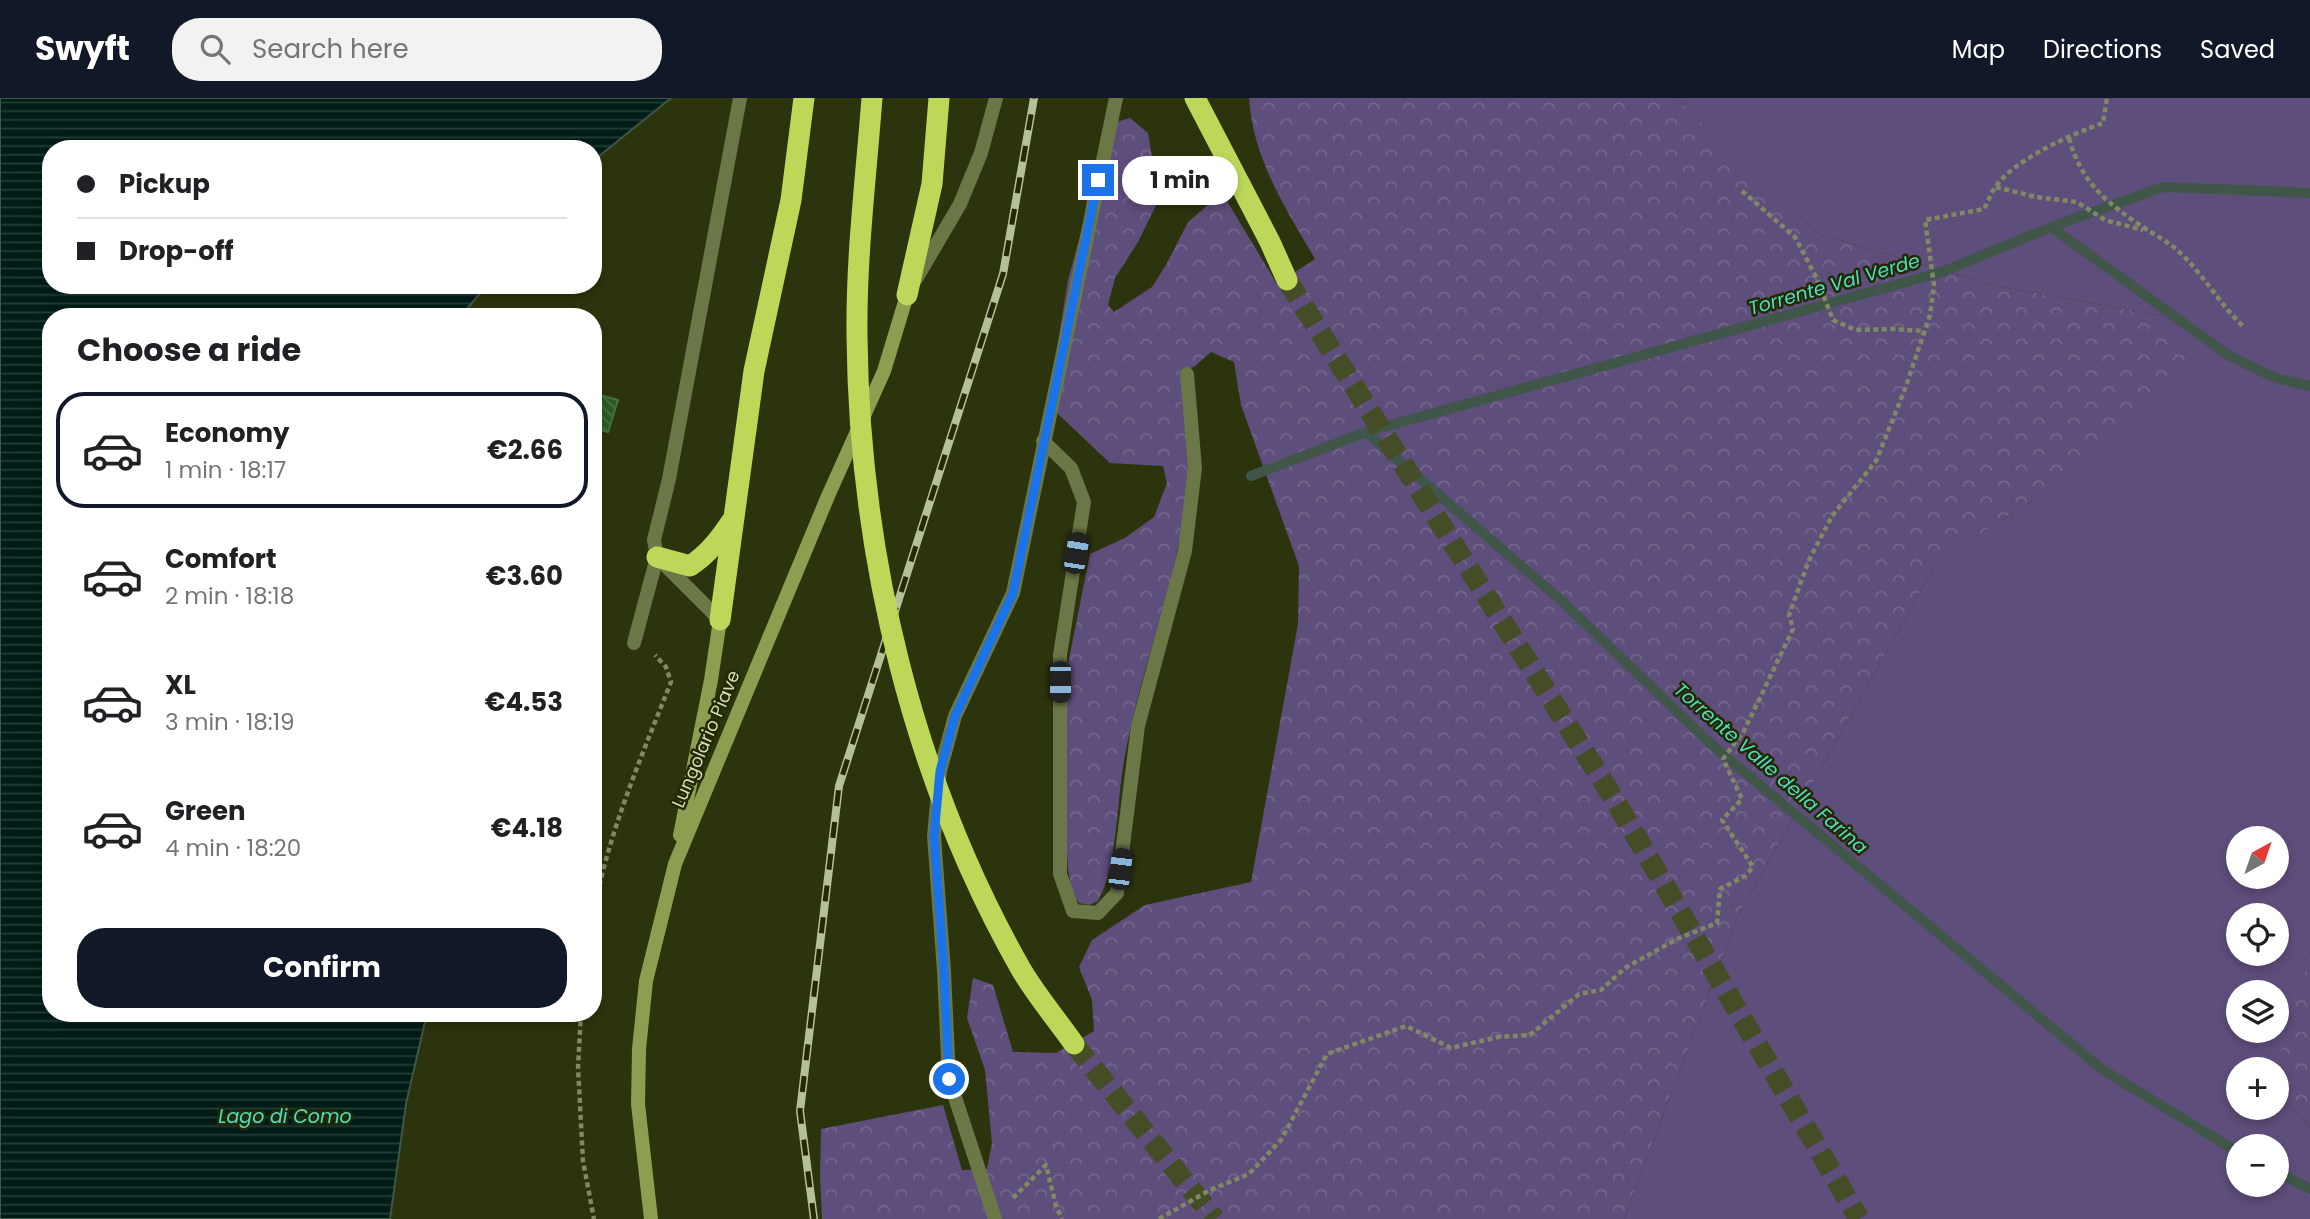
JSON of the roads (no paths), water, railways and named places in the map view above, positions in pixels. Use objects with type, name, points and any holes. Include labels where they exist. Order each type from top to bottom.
[{"type":"highway","points":[[720,620],[754,371],[791,201],[804,98]]},
{"type":"highway","points":[[872,98],[860,234],[857,335],[863,457],[883,586],[901,666],[922,739],[952,826],[1023,973],[1074,1044]]},
{"type":"highway","points":[[907,295],[932,184],[939,98]]},
{"type":"highway","points":[[1195,98],[1287,280]]},
{"type":"highway","points":[[657,557],[690,566],[714,546],[734,517]]},
{"type":"main road","name":"Lungolario Piave","points":[[652,1219],[638,1104],[639,1049],[646,981],[675,864],[823,508],[884,371],[907,295]]},
{"type":"main road","points":[[675,864],[720,620]]},
{"type":"street","points":[[635,643],[657,557],[654,540],[669,479],[740,98]]},
{"type":"street","points":[[907,295],[960,204],[981,153],[996,98]]},
{"type":"street","points":[[995,1218],[949,1079],[934,836],[940,771],[955,716],[1013,593],[1116,98]]},
{"type":"street","points":[[1043,441],[1071,468],[1084,502],[1060,655],[1060,874],[1073,911],[1098,913],[1117,893],[1138,726],[1185,551],[1195,468],[1187,374]]},
{"type":"street","points":[[657,557],[720,620]]},
{"type":"water","name":"Lago di Como","points":[[0,98],[671,98],[602,154],[602,140],[42,140],[42,294],[479,294],[468,308],[42,308],[42,1022],[425,1022],[406,1104],[390,1219],[0,1219]]},
{"type":"waterway","name":"Torrente Val Verde","points":[[1366,432],[1942,272],[2051,227],[2163,187],[2310,193]]},
{"type":"waterway","points":[[2051,227],[2228,355],[2275,378],[2310,386]]},
{"type":"waterway","name":"Torrente Valle della Farina","points":[[1251,476],[1366,432],[1563,602],[1713,746],[2103,1070],[2226,1145]]},
{"type":"waterway","name":"Torrente Valle della Farina","points":[[2289,1178],[2310,1189]]},
{"type":"tunnel","points":[[1287,280],[1616,802],[1859,1219]]},
{"type":"tunnel","points":[[1074,1044],[1215,1219]]},
{"type":"railway","points":[[814,1219],[800,1111],[839,786],[1003,274],[1034,98]]}]
